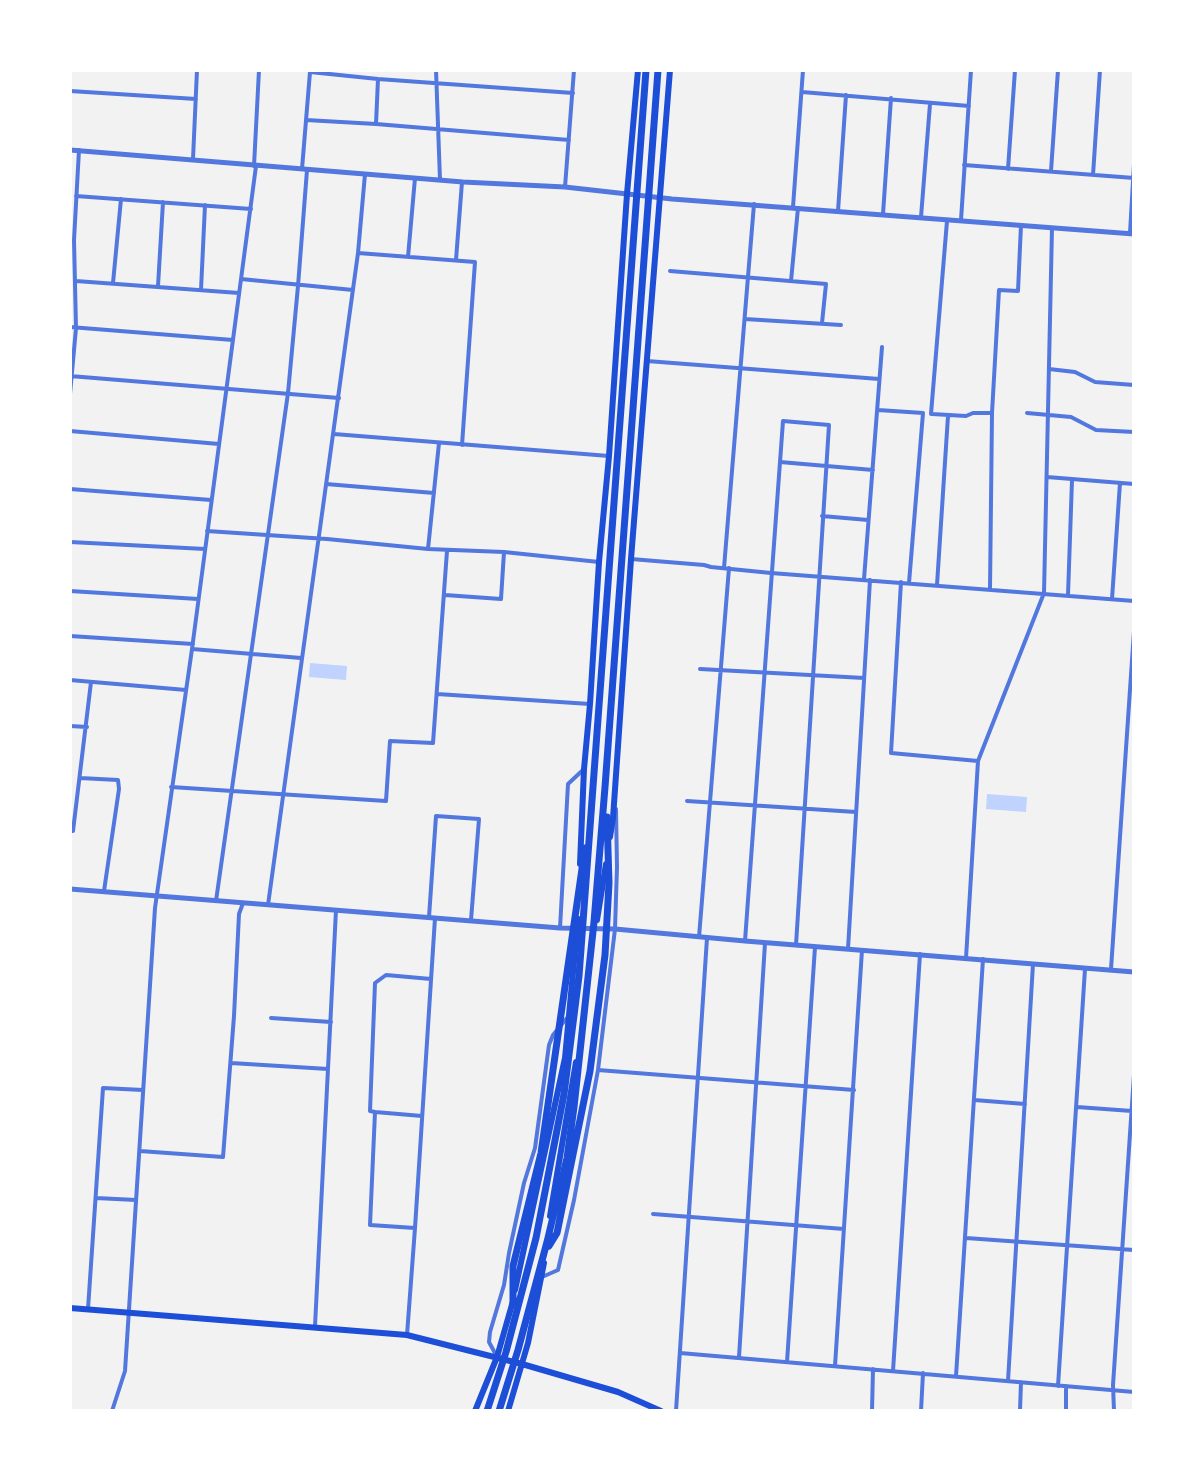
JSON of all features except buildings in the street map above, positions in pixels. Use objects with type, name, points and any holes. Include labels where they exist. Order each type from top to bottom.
[{"type":"highway","points":[[475,1411],[497,1357],[513,1303],[565,1058],[577,927],[584,769],[599,562],[638,70]]},
{"type":"highway","points":[[487,1411],[536,1238],[564,1094],[579,976],[646,70]]},
{"type":"highway","points":[[499,1411],[540,1269],[567,1158],[574,1107],[593,937],[658,70]]},
{"type":"highway","points":[[508,1411],[522,1364],[547,1249],[613,818],[670,70]]},
{"type":"highway","points":[[547,1249],[557,1233],[590,1071],[605,955],[609,883],[605,787]]},
{"type":"highway","points":[[513,1303],[513,1266],[541,1153],[594,794]]},
{"type":"highway","points":[[70,1308],[407,1335],[618,1392],[661,1411]]},
{"type":"street","points":[[193,159],[197,70]]},
{"type":"street","points":[[112,1411],[125,1371],[157,896],[251,209],[259,70]]},
{"type":"street","points":[[436,70],[440,180]]},
{"type":"street","points":[[565,187],[574,70]]},
{"type":"street","points":[[791,281],[803,70]]},
{"type":"street","points":[[961,220],[971,70]]},
{"type":"street","points":[[1008,169],[1015,70]]},
{"type":"street","points":[[1051,172],[1058,70]]},
{"type":"street","points":[[1093,175],[1100,70]]},
{"type":"street","points":[[216,901],[288,393],[298,286],[310,71],[573,93]]},
{"type":"street","points":[[376,124],[378,79]]},
{"type":"street","points":[[70,91],[196,99]]},
{"type":"street","points":[[802,92],[969,106]]},
{"type":"street","points":[[838,211],[846,95]]},
{"type":"street","points":[[883,214],[891,98]]},
{"type":"street","points":[[921,217],[930,104]]},
{"type":"street","points":[[306,120],[569,140]]},
{"type":"street","points":[[70,150],[1132,234],[1134,164]]},
{"type":"street","points":[[70,394],[79,150]]},
{"type":"street","points":[[964,165],[1134,178]]},
{"type":"street","points":[[268,905],[339,398],[365,174]]},
{"type":"street","points":[[408,257],[415,178]]},
{"type":"street","points":[[456,260],[463,182]]},
{"type":"street","points":[[76,196],[251,209]]},
{"type":"street","points":[[113,283],[121,199]]},
{"type":"street","points":[[158,286],[163,202]]},
{"type":"street","points":[[699,937],[754,204]]},
{"type":"street","points":[[201,290],[205,205]]},
{"type":"street","points":[[931,414],[947,219]]},
{"type":"street","points":[[990,589],[992,413],[999,290],[1018,291],[1021,225]]},
{"type":"street","points":[[966,958],[978,761],[1044,593],[1052,228]]},
{"type":"street","points":[[358,253],[475,262],[462,445]]},
{"type":"street","points":[[670,271],[826,284],[822,323]]},
{"type":"street","points":[[241,279],[353,290]]},
{"type":"street","points":[[76,281],[239,293]]},
{"type":"street","points":[[745,319],[841,325]]},
{"type":"street","points":[[73,327],[233,340]]},
{"type":"street","points":[[848,949],[864,678],[869,520],[882,347]]},
{"type":"street","points":[[647,361],[879,379]]},
{"type":"street","points":[[1049,369],[1075,372],[1095,382],[1134,385]]},
{"type":"street","points":[[71,376],[339,398]]},
{"type":"street","points":[[878,410],[948,416],[992,413]]},
{"type":"street","points":[[909,583],[923,413]]},
{"type":"street","points":[[1027,413],[1071,417],[1096,430],[1134,432]]},
{"type":"street","points":[[937,585],[948,416]]},
{"type":"street","points":[[745,941],[783,421],[814,423],[829,425],[796,945]]},
{"type":"street","points":[[70,431],[219,444]]},
{"type":"street","points":[[334,434],[609,456]]},
{"type":"street","points":[[428,549],[439,443]]},
{"type":"street","points":[[780,462],[873,470]]},
{"type":"street","points":[[1047,477],[1134,484]]},
{"type":"street","points":[[1068,595],[1072,480]]},
{"type":"street","points":[[1112,599],[1120,483]]},
{"type":"street","points":[[326,484],[434,493]]},
{"type":"street","points":[[70,489],[211,500]]},
{"type":"street","points":[[822,516],[869,520]]},
{"type":"street","points":[[207,531],[447,551],[504,552],[599,562]]},
{"type":"street","points":[[70,542],[205,549]]},
{"type":"street","points":[[171,787],[386,801],[390,741],[433,743],[447,551]]},
{"type":"street","points":[[445,595],[501,599],[504,552]]},
{"type":"street","points":[[631,559],[1134,601]]},
{"type":"street","points":[[901,582],[891,753],[978,761]]},
{"type":"street","points":[[70,591],[198,599]]},
{"type":"street","points":[[1111,969],[1132,700],[1134,631]]},
{"type":"street","points":[[70,636],[302,658]]},
{"type":"street","points":[[700,669],[864,678]]},
{"type":"street","points":[[70,680],[186,690]]},
{"type":"street","points":[[70,831],[73,831],[91,682]]},
{"type":"street","points":[[437,694],[590,704]]},
{"type":"street","points":[[70,726],[87,727]]},
{"type":"street","points":[[560,928],[568,784],[584,769]]},
{"type":"street","points":[[80,778],[118,780],[104,891]]},
{"type":"street","points":[[542,1277],[558,1270],[598,1070],[615,929],[616,779]]},
{"type":"street","points":[[687,801],[856,812]]},
{"type":"street","points":[[407,1335],[431,979],[436,816],[479,819],[471,920]]},
{"type":"street","points":[[70,889],[560,928],[615,929],[1134,972]]},
{"type":"street","points":[[140,1151],[223,1157],[239,914],[243,903]]},
{"type":"street","points":[[315,1326],[336,910]]},
{"type":"street","points":[[676,1411],[707,938]]},
{"type":"street","points":[[739,1357],[765,943]]},
{"type":"street","points":[[787,1362],[815,947]]},
{"type":"street","points":[[835,1366],[862,950]]},
{"type":"street","points":[[893,1371],[920,954]]},
{"type":"street","points":[[956,1376],[983,959]]},
{"type":"street","points":[[1008,1381],[1033,964]]},
{"type":"street","points":[[1058,1386],[1085,968]]},
{"type":"street","points":[[422,1116],[370,1111],[375,983],[386,975],[431,979]]},
{"type":"street","points":[[497,1357],[489,1342],[490,1332],[504,1285],[515,1225],[535,1148],[549,1045],[569,1016]]},
{"type":"street","points":[[271,1018],[331,1022]]},
{"type":"street","points":[[231,1063],[328,1069]]},
{"type":"street","points":[[598,1070],[854,1090]]},
{"type":"street","points":[[1114,1411],[1134,1075]]},
{"type":"street","points":[[88,1309],[103,1088],[143,1090]]},
{"type":"street","points":[[974,1100],[1025,1104]]},
{"type":"street","points":[[1076,1107],[1133,1112]]},
{"type":"street","points":[[375,1112],[370,1225],[415,1228]]},
{"type":"street","points":[[96,1198],[136,1200]]},
{"type":"street","points":[[653,1214],[844,1229]]},
{"type":"street","points":[[966,1238],[1134,1250]]},
{"type":"street","points":[[680,1353],[1134,1392]]},
{"type":"street","points":[[872,1411],[873,1369]]},
{"type":"street","points":[[921,1411],[923,1373]]},
{"type":"street","points":[[1020,1411],[1021,1382]]},
{"type":"street","points":[[1066,1386],[1066,1411]]},
{"type":"water","points":[[310,663],[347,666],[346,680],[309,677]]},
{"type":"water","points":[[987,794],[1027,797],[1026,812],[986,809]]}]
